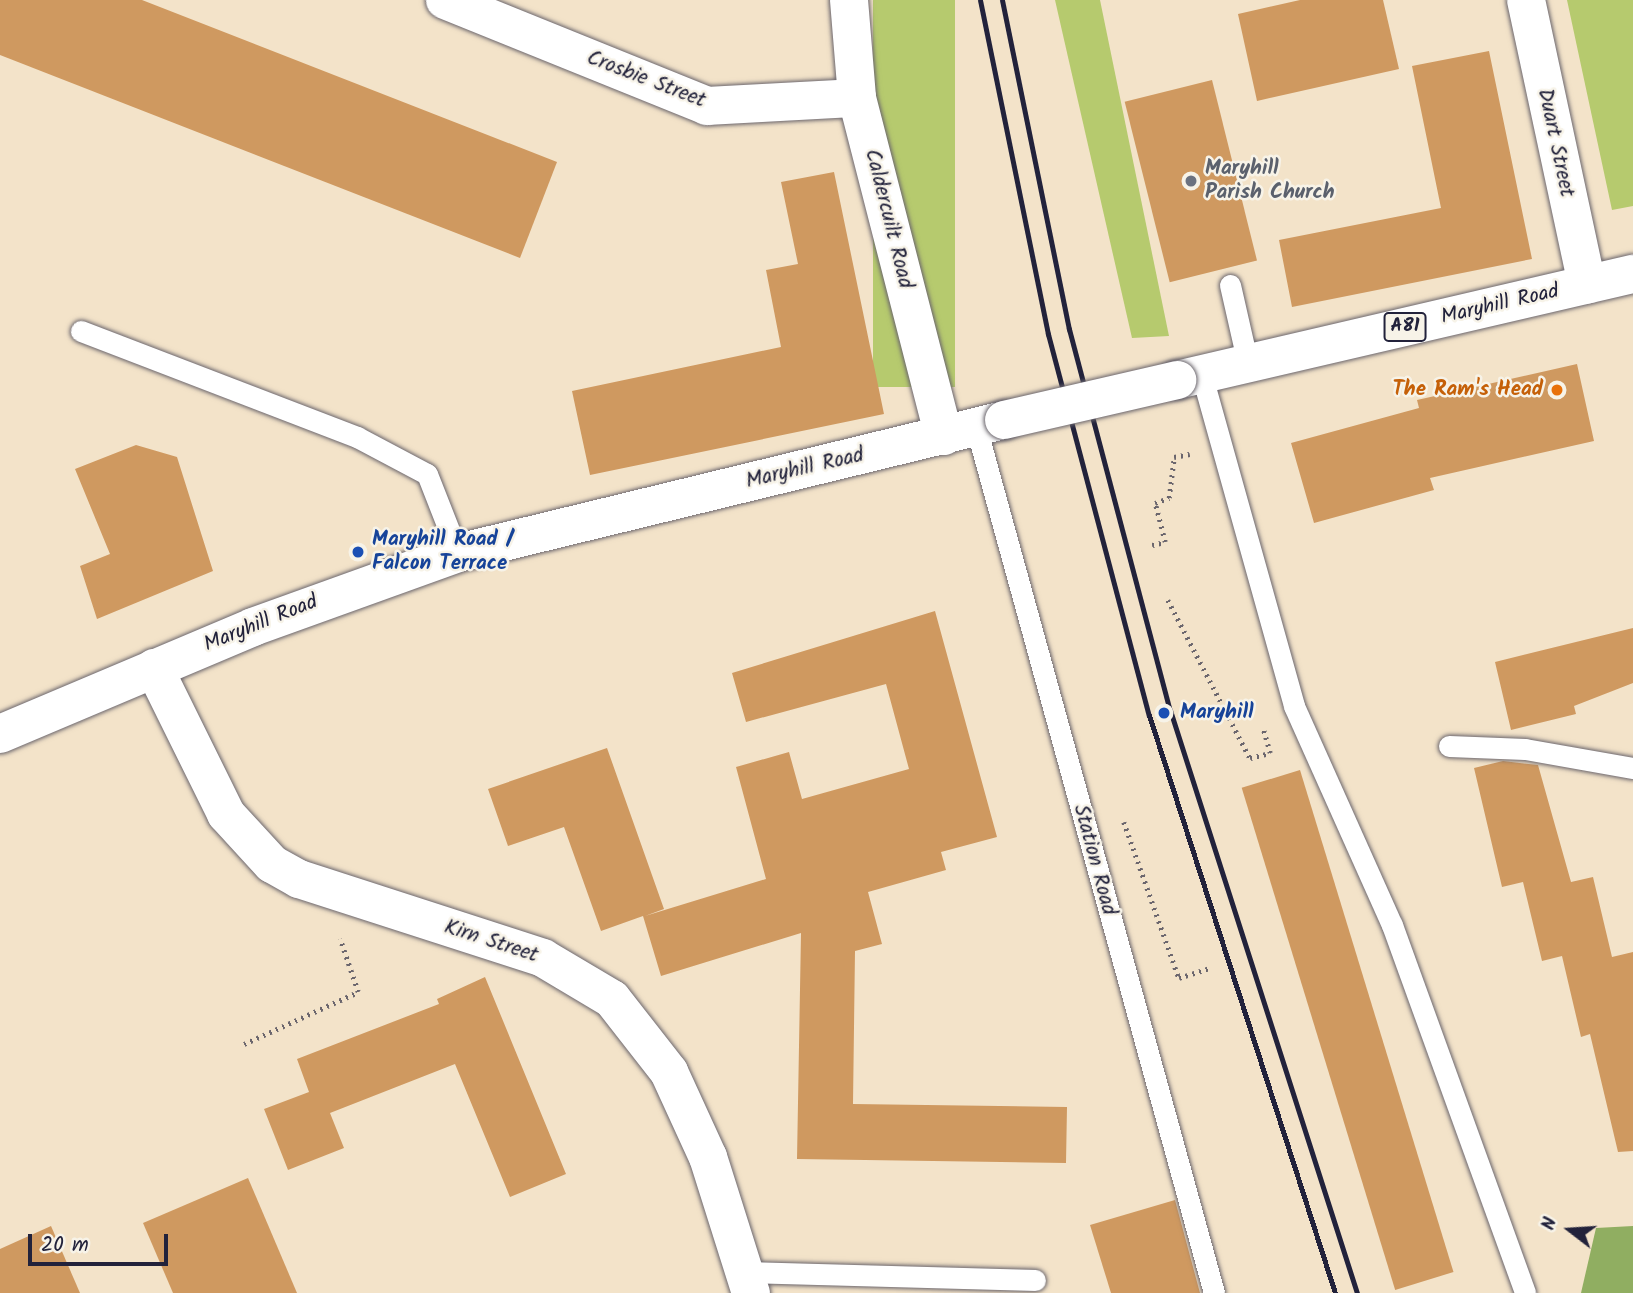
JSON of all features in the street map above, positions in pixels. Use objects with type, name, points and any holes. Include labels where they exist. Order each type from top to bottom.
[{"type":"street","name":"Caldercuilt Road","points":[[849,0],[857,98],[975,428]]},
{"type":"street","name":"Duart Street","points":[[1525,0],[1587,285]]},
{"type":"street","name":"Crosbie Street","points":[[465,4],[707,106],[857,98]]},
{"type":"street","name":"Maryhill Road","points":[[0,734],[155,668],[458,553],[975,428],[1633,274]]},
{"type":"street","name":"Kirn Street","points":[[155,668],[226,814],[272,864],[321,886],[543,958],[612,999],[669,1072],[708,1157],[749,1282]]},
{"type":"lane","points":[[1230,285],[1248,364]]},
{"type":"lane","points":[[81,331],[357,437],[427,474],[458,553]]},
{"type":"lane","points":[[1189,378],[1215,424],[1294,706],[1392,925],[1525,1293]]},
{"type":"lane","name":"Station Road","points":[[975,428],[1214,1293]]},
{"type":"lane","points":[[1449,746],[1524,749],[1633,768]]},
{"type":"lane","points":[[749,1282],[1035,1280]]},
{"type":"path","points":[[1152,545],[1165,542],[1155,503],[1169,498],[1174,457],[1191,454],[1215,424]]},
{"type":"path","points":[[1191,454],[1194,467]]},
{"type":"path","points":[[1168,600],[1250,758],[1270,753],[1259,714]]},
{"type":"path","points":[[244,1044],[358,992],[321,886]]},
{"type":"green space","points":[[873,0],[955,0],[955,387],[873,387]]},
{"type":"green space","points":[[1055,0],[1100,0],[1169,336],[1132,338]]},
{"type":"green space","points":[[1567,0],[1633,0],[1633,206],[1612,210]]},
{"type":"green space","points":[[1633,1226],[1633,1293],[1581,1293],[1596,1228]]},
{"type":"building","points":[[0,0],[142,0],[557,162],[520,258],[0,55]]},
{"type":"building","points":[[1300,0],[1383,0],[1399,69],[1257,101],[1238,14]]},
{"type":"building","points":[[1489,51],[1532,259],[1292,307],[1279,240],[1441,208],[1412,66]]},
{"type":"building","name":"Maryhill Parish Church","points":[[1212,80],[1257,260],[1170,282],[1125,102]]},
{"type":"building","points":[[834,172],[884,414],[590,475],[572,391],[781,347],[766,270],[798,264],[781,182]]},
{"type":"building","points":[[1577,364],[1594,441],[1430,478],[1434,490],[1314,523],[1291,443],[1419,408],[1417,400]]},
{"type":"building","points":[[136,445],[177,457],[213,571],[97,619],[80,566],[110,554],[75,469]]},
{"type":"building","points":[[935,611],[997,837],[941,852],[946,870],[868,892],[882,944],[855,951],[853,1104],[1067,1107],[1066,1163],[797,1159],[801,933],[661,976],[643,916],[601,931],[564,827],[508,846],[488,789],[607,748],[664,909],[645,916],[766,879],[736,767],[789,752],[802,799],[909,769],[886,684],[746,722],[732,673]]},
{"type":"building","points":[[1633,628],[1633,683],[1574,706],[1576,714],[1511,730],[1495,662]]},
{"type":"building","points":[[1503,761],[1538,765],[1571,882],[1593,877],[1612,957],[1633,952],[1633,1151],[1618,1152],[1590,1034],[1581,1037],[1562,956],[1542,961],[1523,882],[1502,887],[1474,768]]},
{"type":"building","points":[[1300,770],[1453,1272],[1395,1290],[1242,788]]},
{"type":"building","points":[[485,977],[566,1174],[510,1197],[455,1064],[330,1113],[344,1148],[288,1170],[264,1109],[309,1092],[297,1059],[439,1004],[437,999]]},
{"type":"building","points":[[248,1178],[297,1293],[173,1293],[143,1223]]},
{"type":"building","points":[[1175,1200],[1200,1293],[1111,1293],[1090,1225]]},
{"type":"building","points":[[51,1226],[80,1293],[0,1293],[0,1249]]},
{"type":"railway","points":[[980,0],[1048,334],[1149,715],[1335,1293]]},
{"type":"railway","points":[[1002,0],[1069,329],[1170,710],[1357,1293]]},
{"type":"place","name":"Maryhill Parish Church","points":[[1191,181]]},
{"type":"place","name":"The Ram's Head","points":[[1557,390]]},
{"type":"place","name":"Maryhill Road / Falcon Terrace","points":[[358,552]]},
{"type":"place","name":"Maryhill","points":[[1164,713]]}]
